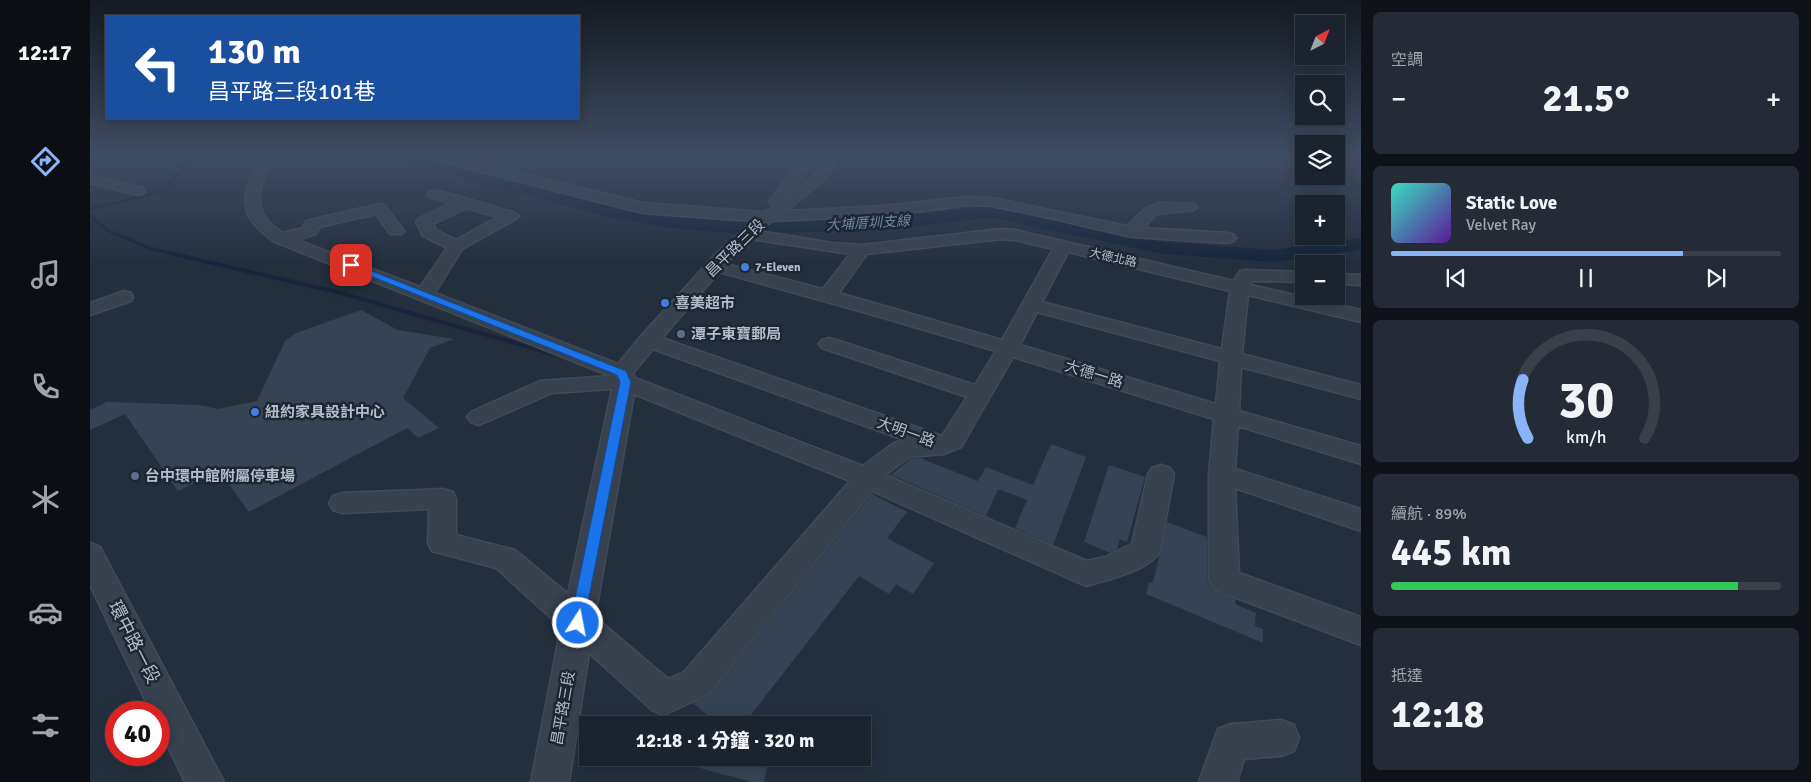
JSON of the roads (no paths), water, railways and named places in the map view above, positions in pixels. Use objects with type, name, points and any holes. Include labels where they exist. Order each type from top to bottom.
[{"type":"street","points":[[254,191],[251,205],[260,224],[281,239],[424,295],[867,478],[1086,574],[1112,567],[1145,551],[1161,474]]},
{"type":"street","points":[[577,191],[643,208],[768,217],[884,212],[968,201],[992,202],[1131,232],[1228,238]]},
{"type":"street","name":"昌平路三段","points":[[768,217],[770,210],[784,191]]},
{"type":"street","name":"昌平路三段","points":[[550,782],[624,378],[648,340],[715,266],[746,234],[777,212],[801,191]]},
{"type":"street","points":[[424,295],[456,246],[511,216],[435,194]]},
{"type":"street","points":[[456,246],[429,233],[424,222],[464,203]]},
{"type":"street","points":[[1131,232],[1151,211],[1160,208],[1189,207]]},
{"type":"street","points":[[281,239],[310,231],[312,224],[380,209],[396,231]]},
{"type":"street","name":"大德北路","points":[[746,234],[832,248],[862,250],[1001,234],[1015,235],[1361,316]]},
{"type":"street","name":"大明一路","points":[[648,340],[944,446],[952,441],[1008,348],[1063,246]]},
{"type":"street","points":[[827,296],[862,250]]},
{"type":"street","name":"大德一路","points":[[715,266],[1008,348],[1361,455]]},
{"type":"street","points":[[1295,277],[1246,275],[1240,288],[1231,358],[1222,474],[1224,580],[1361,631]]},
{"type":"street","points":[[1345,279],[1361,280]]},
{"type":"street","points":[[90,309],[124,297]]},
{"type":"street","points":[[1031,305],[1361,392]]},
{"type":"street","points":[[829,344],[980,394]]},
{"type":"street","points":[[479,417],[548,386],[624,378]]},
{"type":"street","points":[[344,503],[443,499],[442,543],[505,558],[664,698],[696,683],[874,470],[903,449],[944,446]]},
{"type":"street","points":[[1222,474],[1361,520]]},
{"type":"street","name":"環中路一段","points":[[90,555],[205,782]]},
{"type":"street","points":[[1218,782],[1231,742],[1281,738]]},
{"type":"waterway","points":[[90,209],[162,191]]},
{"type":"waterway","name":"大埔厝圳支線","points":[[537,191],[619,214],[670,222],[729,227],[877,225],[978,213],[999,213],[1163,248],[1274,256],[1361,244]]},
{"type":"waterway","points":[[90,215],[107,230],[149,248],[178,255]]},
{"type":"waterway","points":[[173,254],[341,293],[560,356]]},
{"type":"waterway","points":[[749,422],[823,451]]},
{"type":"place","name":"7-Eleven","points":[[745,267]]},
{"type":"place","name":"喜美超市","points":[[665,303]]},
{"type":"place","name":"潭子東寶郵局","points":[[681,334]]},
{"type":"place","name":"紐約家具設計中心","points":[[255,412]]},
{"type":"place","name":"台中環中館附屬停車場","points":[[135,476]]}]
